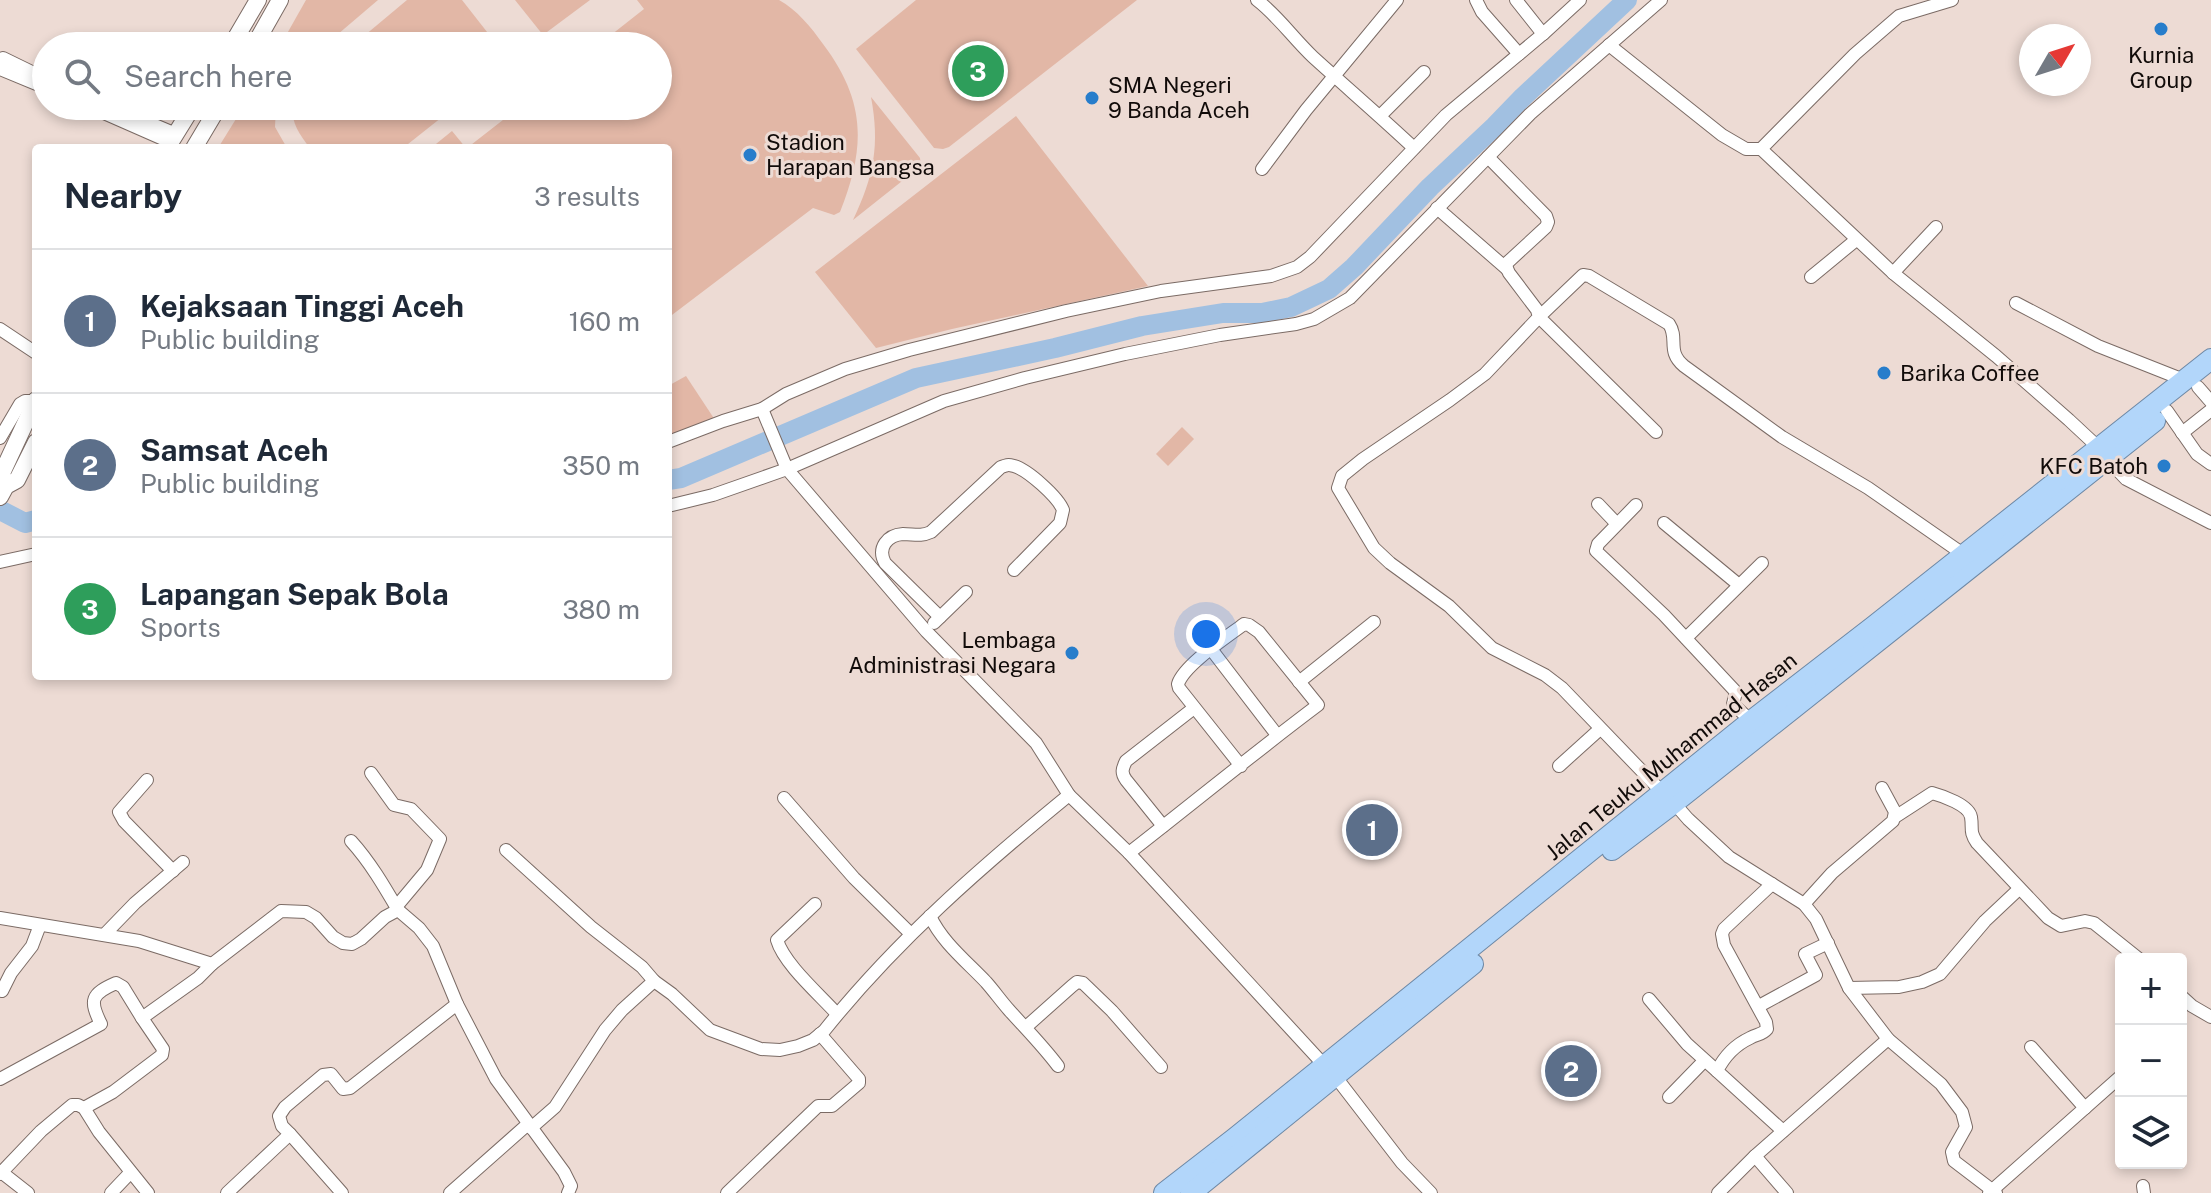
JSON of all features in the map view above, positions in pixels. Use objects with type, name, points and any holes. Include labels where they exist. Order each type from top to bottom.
[{"type":"highway","name":"Jalan Teuku Muhammad Hasan","points":[[1164,1193],[1283,1108],[1601,850],[2103,454],[2201,386],[2211,359]]},
{"type":"highway","name":"Jalan Teuku Muhammad Hasan","points":[[1668,797],[1751,721],[1922,597],[1963,554],[2201,386]]},
{"type":"highway","name":"Jalan Teuku Muhammad Hasan","points":[[1191,1193],[1283,1108]]},
{"type":"main road","points":[[239,32],[258,0]]},
{"type":"main road","points":[[262,32],[280,0]]},
{"type":"main road","points":[[171,141],[184,120]]},
{"type":"main road","points":[[196,144],[211,120]]},
{"type":"main road","points":[[3,491],[2,473],[32,409]]},
{"type":"main road","points":[[3,491],[17,480],[32,450]]},
{"type":"street","points":[[1257,0],[1276,7],[1294,38],[1414,148]]},
{"type":"street","points":[[1262,169],[1397,0]]},
{"type":"street","points":[[1476,0],[1482,12],[1519,54]]},
{"type":"street","points":[[1516,0],[1543,34]]},
{"type":"street","points":[[672,440],[723,421],[764,414],[786,394],[845,369],[909,350],[1066,311],[1161,291],[1271,276],[1297,267],[1446,115],[1580,0]]},
{"type":"street","points":[[672,505],[713,495],[944,401],[1139,351],[1314,319],[1350,298],[1530,114],[1661,0]]},
{"type":"street","points":[[1761,149],[1855,54],[1899,16],[1952,0]]},
{"type":"street","points":[[1609,45],[1730,140],[1746,149],[1761,149],[1893,273],[2007,366],[2126,479],[2211,523]]},
{"type":"street","points":[[0,60],[3,58],[32,72]]},
{"type":"street","points":[[0,69],[32,82]]},
{"type":"street","points":[[1380,116],[1424,72]]},
{"type":"street","points":[[121,120],[171,141]]},
{"type":"street","points":[[133,120],[171,141]]},
{"type":"street","points":[[1488,157],[1546,216],[1548,222],[1508,262],[1507,269]]},
{"type":"street","points":[[1437,208],[1507,269],[1539,317],[1656,432]]},
{"type":"street","points":[[1893,273],[1936,227]]},
{"type":"street","points":[[1811,277],[1856,240]]},
{"type":"street","points":[[1963,554],[1868,488],[1782,437],[1684,366],[1674,353],[1669,324],[1589,276],[1580,276],[1485,374],[1363,459],[1342,476],[1338,488],[1374,548],[1390,563],[1449,606],[1492,648],[1545,675],[1562,688],[1688,819],[1729,857],[1804,904],[1816,919],[1849,988],[1888,1039],[1941,1084],[1962,1112],[1966,1127],[1952,1157],[1992,1192],[2115,1081]]},
{"type":"street","points":[[2016,303],[2098,346],[2201,386]]},
{"type":"street","points":[[0,329],[32,350]]},
{"type":"street","points":[[0,438],[15,409],[25,401],[32,401]]},
{"type":"street","points":[[2182,433],[2211,410]]},
{"type":"street","points":[[2167,411],[2197,454],[2211,464]]},
{"type":"street","points":[[764,414],[785,464],[926,631],[1036,743],[1069,795],[1129,853],[1330,1070],[1380,1136],[1431,1193]]},
{"type":"street","points":[[940,617],[885,563],[881,548],[894,536],[921,536],[931,532],[995,472],[1007,465],[1021,469],[1055,497],[1063,510],[1060,523],[1014,570]]},
{"type":"street","points":[[1598,504],[1617,524]]},
{"type":"street","points":[[1636,505],[1596,546],[1596,551],[1735,690],[1733,704],[1751,721]]},
{"type":"street","points":[[1664,523],[1739,585]]},
{"type":"street","points":[[0,562],[32,555]]},
{"type":"street","points":[[1686,638],[1762,563]]},
{"type":"street","points":[[926,631],[966,592]]},
{"type":"street","points":[[1299,682],[1374,622]]},
{"type":"street","points":[[1129,853],[1241,766],[1277,735],[1318,705],[1259,632],[1244,624],[1179,679],[1179,688],[1241,766]]},
{"type":"street","points":[[1211,649],[1277,735]]},
{"type":"street","points":[[1163,826],[1126,780],[1123,768],[1126,761],[1194,708]]},
{"type":"street","points":[[1559,766],[1600,729]]},
{"type":"street","points":[[142,1018],[198,978],[281,911],[306,912],[333,937],[352,944],[397,909],[427,870],[440,839],[411,809],[394,805],[371,773]]},
{"type":"street","points":[[104,935],[178,866],[124,821],[119,812],[147,780]]},
{"type":"street","points":[[1882,788],[1893,806],[1895,817]]},
{"type":"street","points":[[1804,904],[1832,873],[1895,817],[1932,793],[1967,809],[1977,843],[2019,889],[2056,923],[2068,926],[2085,921],[2094,923],[2132,953]]},
{"type":"street","points":[[506,850],[710,1030],[761,1049],[780,1050],[813,1040],[820,1034],[911,934],[1069,795]]},
{"type":"street","points":[[784,798],[854,878],[911,934]]},
{"type":"street","points":[[351,841],[365,857],[397,909],[419,928],[433,946],[457,1004],[496,1079],[564,1172],[571,1186],[568,1193]]},
{"type":"street","points":[[1717,1071],[1740,1043],[1766,1031],[1767,1025],[1759,1006],[1724,945],[1722,934],[1772,884]]},
{"type":"street","points":[[1849,988],[1899,987],[1940,974],[1985,921],[2019,889]]},
{"type":"street","points":[[815,904],[782,934],[777,940],[778,945],[785,957],[837,1014]]},
{"type":"street","points":[[930,916],[934,926],[956,952],[987,983],[1058,1066]]},
{"type":"street","points":[[0,918],[139,941],[212,964]]},
{"type":"street","points":[[2,991],[11,973],[32,946],[40,925]]},
{"type":"street","points":[[1759,1006],[1816,975],[1805,954],[1828,943]]},
{"type":"street","points":[[450,1193],[555,1107],[605,1030],[654,981]]},
{"type":"street","points":[[1026,1027],[1077,982],[1083,983],[1161,1067]]},
{"type":"street","points":[[0,1079],[101,1024],[92,1004],[94,998],[116,983],[123,987],[163,1049],[162,1055],[113,1092],[84,1108]]},
{"type":"street","points":[[1649,999],[1704,1061],[1783,1131]]},
{"type":"street","points":[[2187,1001],[2211,1017]]},
{"type":"street","points":[[342,1193],[282,1126],[279,1116],[285,1107],[323,1075],[331,1074],[347,1090],[457,1004]]},
{"type":"street","points":[[2187,1011],[2192,1006]]},
{"type":"street","points":[[727,1193],[818,1106],[832,1106],[859,1083],[859,1079],[820,1034]]},
{"type":"street","points":[[1718,1193],[1755,1156],[1888,1039]]},
{"type":"street","points":[[2031,1047],[2085,1108]]},
{"type":"street","points":[[1669,1097],[1704,1061]]},
{"type":"street","points":[[28,1193],[1,1173],[41,1131],[72,1105],[84,1108],[99,1132],[148,1193]]},
{"type":"street","points":[[227,1193],[290,1134]]},
{"type":"street","points":[[1755,1156],[1787,1193]]},
{"type":"street","points":[[111,1193],[130,1173]]},
{"type":"shaded area","points":[[306,0],[378,0],[340,32],[288,32]]},
{"type":"shaded area","points":[[407,0],[462,0],[487,32],[369,32]]},
{"type":"shaded area","points":[[515,0],[590,0],[547,32],[541,32]]},
{"type":"shaded area","name":"Stadion Harapan Bangsa","points":[[637,0],[779,0],[809,25],[837,65],[854,105],[857,125],[854,166],[840,212],[834,215],[813,208],[672,315],[672,144],[472,144],[503,120],[672,120],[672,32],[615,32],[644,9]]},
{"type":"shaded area","points":[[916,0],[1137,0],[943,149],[934,148],[856,49]]},
{"type":"shaded area","points":[[871,97],[920,158],[921,166],[853,220],[866,189],[873,160],[875,130]]},
{"type":"shaded area","points":[[1016,116],[1148,286],[876,348],[815,272]]},
{"type":"shaded area","points":[[235,120],[275,120],[275,127],[285,144],[220,144]]},
{"type":"shaded area","points":[[294,120],[438,120],[408,144],[307,144]]},
{"type":"shaded area","points":[[452,131],[463,144],[436,144]]},
{"type":"shaded area","points":[[686,376],[715,420],[672,436],[672,384]]},
{"type":"shaded area","points":[[1182,427],[1194,439],[1168,466],[1156,454]]},
{"type":"waterway","points":[[672,479],[916,378],[1142,326],[1223,313],[1262,313],[1291,307],[1329,289],[1430,187],[1627,0]]},
{"type":"waterway","points":[[0,510],[25,523],[32,521]]},
{"type":"place","name":"Kurnia Group","points":[[2161,29]]},
{"type":"place","name":"Lapangan Sepak Bola","points":[[978,71]]},
{"type":"place","name":"SMA Negeri 9 Banda Aceh","points":[[1092,98]]},
{"type":"place","name":"Stadion Harapan Bangsa","points":[[750,155]]},
{"type":"place","name":"Barika Coffee","points":[[1884,373]]},
{"type":"place","name":"KFC Batoh","points":[[2164,466]]},
{"type":"place","name":"Lembaga Administrasi Negara","points":[[1072,653]]},
{"type":"place","name":"Kejaksaan Tinggi Aceh","points":[[1372,830]]},
{"type":"place","name":"Samsat Aceh","points":[[1571,1071]]}]
